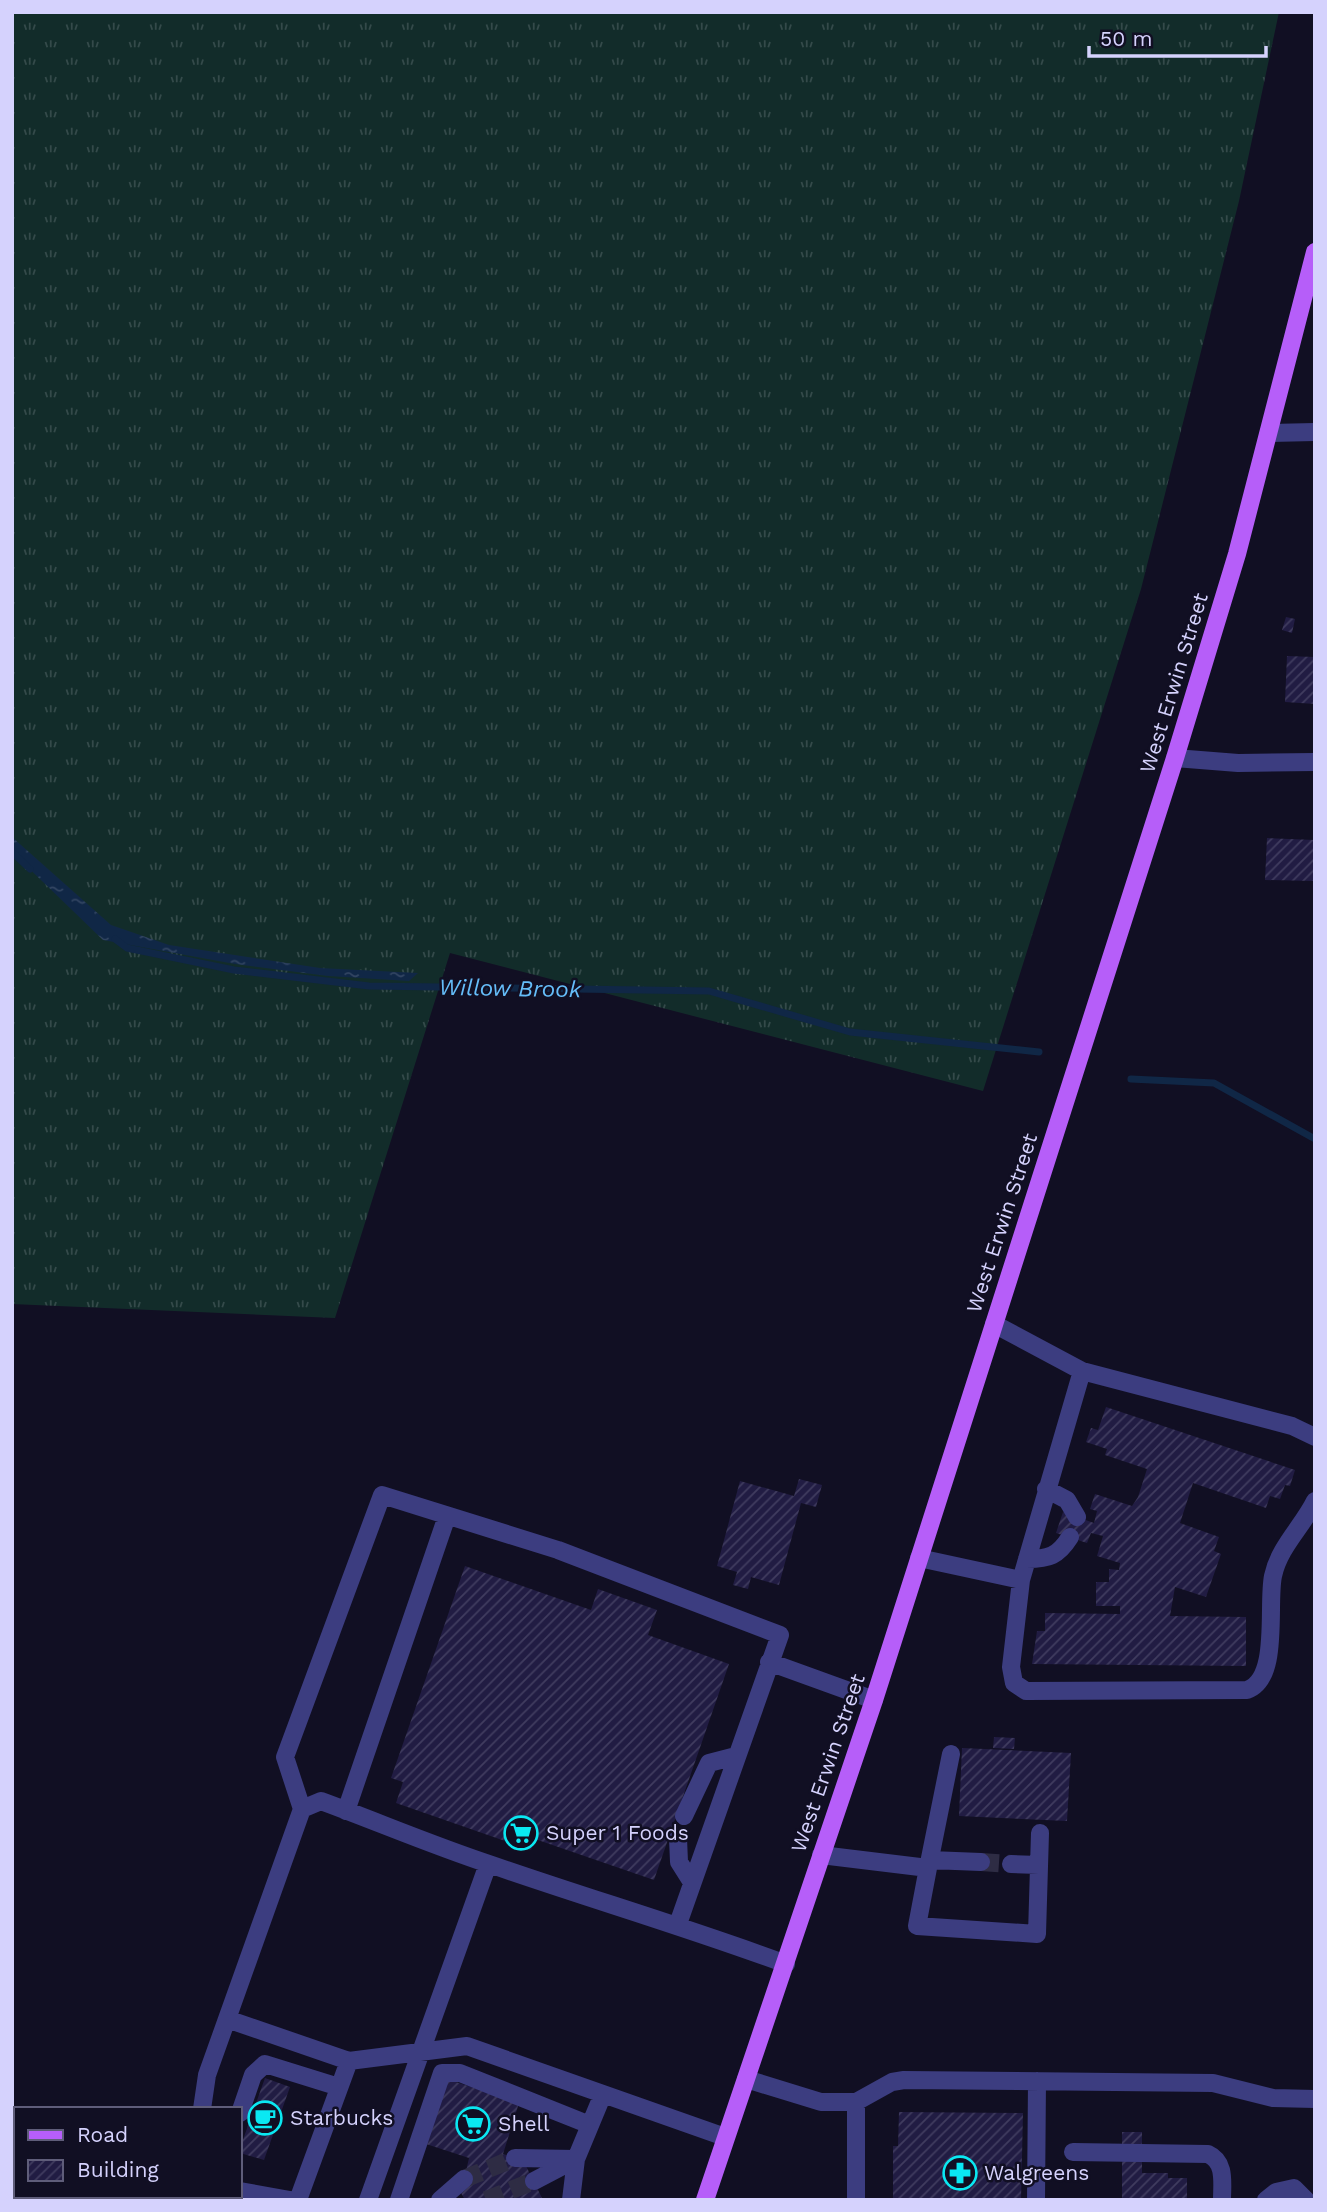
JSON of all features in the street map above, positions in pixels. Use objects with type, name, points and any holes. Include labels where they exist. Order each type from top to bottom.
[{"type":"main road","name":"West Erwin Street","points":[[705,2200],[874,1700],[1175,758],[1270,433],[1315,252]]},
{"type":"street","points":[[1270,433],[1315,432]]},
{"type":"street","points":[[1175,758],[1238,763],[1315,762]]},
{"type":"street","points":[[994,1324],[1082,1371],[1292,1426],[1315,1437]]},
{"type":"street","points":[[1082,1371],[1021,1580],[1011,1667],[1014,1683],[1027,1691],[1247,1690],[1256,1687],[1266,1671],[1273,1575],[1288,1542],[1315,1500]]},
{"type":"street","points":[[1046,1489],[1067,1500],[1077,1517]]},
{"type":"street","points":[[202,2107],[207,2075],[302,1809],[285,1757],[382,1495],[558,1550],[780,1635],[678,1924]]},
{"type":"street","points":[[346,1811],[447,1516]]},
{"type":"street","points":[[1027,1559],[1049,1559],[1061,1552],[1070,1538]]},
{"type":"street","points":[[919,1558],[1021,1580]]},
{"type":"street","points":[[769,1662],[874,1700]]},
{"type":"street","points":[[951,1754],[917,1926],[1037,1934],[1041,1833]]},
{"type":"street","points":[[684,1816],[709,1763],[736,1756]]},
{"type":"street","points":[[302,1809],[321,1801],[488,1864],[617,1908],[678,1924],[786,1964]]},
{"type":"street","points":[[678,1838],[679,1862],[691,1881]]},
{"type":"street","points":[[821,1855],[929,1864],[981,1862]]},
{"type":"street","points":[[374,2198],[488,1864]]},
{"type":"street","points":[[1011,1864],[1039,1865]]},
{"type":"street","points":[[227,2019],[349,2061],[467,2046],[725,2137]]},
{"type":"street","points":[[269,2065],[274,2035]]},
{"type":"street","points":[[298,2200],[349,2061]]},
{"type":"street","points":[[242,2107],[253,2075],[265,2064],[339,2087]]},
{"type":"street","points":[[399,2200],[442,2073],[460,2073],[590,2125]]},
{"type":"street","points":[[746,2079],[821,2102],[856,2102],[892,2082],[904,2080],[1213,2083],[1273,2098],[1315,2099]]},
{"type":"street","points":[[1036,2200],[1037,2081]]},
{"type":"street","points":[[571,2200],[576,2159],[603,2094]]},
{"type":"street","points":[[856,2102],[856,2200]]},
{"type":"street","points":[[1073,2152],[1208,2154],[1215,2157],[1222,2171],[1222,2200]]},
{"type":"street","points":[[515,2158],[576,2159]]},
{"type":"street","points":[[534,2181],[576,2159]]},
{"type":"street","points":[[440,2200],[464,2179]]},
{"type":"street","points":[[1266,2200],[1276,2192],[1300,2194],[1315,2186]]},
{"type":"street","points":[[242,2191],[290,2200]]},
{"type":"green space","points":[[12,12],[1279,12],[1239,201],[1141,589],[983,1091],[450,953],[335,1318],[12,1304]]},
{"type":"water","points":[[12,837],[111,925],[169,945],[320,968],[418,973],[409,981],[328,976],[235,964],[103,940],[12,852]]},
{"type":"building","points":[[1286,617],[1295,619],[1292,633],[1282,630]]},
{"type":"building","points":[[1287,656],[1315,657],[1315,704],[1285,702]]},
{"type":"building","points":[[1267,838],[1315,840],[1313,881],[1265,880]]},
{"type":"building","points":[[1106,1407],[1295,1470],[1290,1486],[1285,1485],[1280,1499],[1270,1496],[1266,1508],[1193,1483],[1180,1523],[1219,1537],[1214,1551],[1221,1554],[1206,1597],[1175,1587],[1170,1616],[1246,1617],[1246,1666],[1032,1664],[1037,1631],[1045,1631],[1045,1613],[1120,1614],[1120,1606],[1096,1606],[1096,1582],[1109,1582],[1109,1569],[1119,1570],[1120,1563],[1097,1556],[1103,1536],[1091,1533],[1087,1543],[1056,1533],[1063,1512],[1094,1523],[1097,1511],[1090,1509],[1095,1494],[1132,1506],[1138,1497],[1147,1469],[1105,1455],[1107,1449],[1086,1442],[1091,1428],[1098,1430]]},
{"type":"building","points":[[799,1479],[822,1485],[816,1507],[801,1503],[779,1585],[751,1577],[748,1589],[733,1585],[737,1572],[717,1566],[740,1481],[794,1496]]},
{"type":"building","points":[[465,1566],[591,1610],[598,1589],[657,1610],[648,1635],[729,1664],[654,1880],[535,1839],[531,1850],[396,1803],[403,1782],[391,1778]]},
{"type":"building","points":[[994,1737],[1015,1738],[1014,1749],[993,1748]]},
{"type":"building","points":[[962,1748],[1071,1753],[1067,1821],[959,1816]]},
{"type":"building","name":"Starbucks","points":[[265,2078],[290,2087],[264,2160],[242,2154],[242,2142]]},
{"type":"building","name":"Shell","points":[[447,2079],[519,2103],[503,2154],[523,2160],[543,2200],[465,2200],[461,2193],[469,2158],[426,2144]]},
{"type":"building","name":"Walgreens","points":[[899,2112],[1023,2113],[1021,2200],[893,2200],[893,2146],[898,2146]]},
{"type":"building","points":[[1122,2132],[1142,2132],[1142,2173],[1168,2173],[1168,2178],[1187,2178],[1187,2200],[1122,2200]]},
{"type":"building","points":[[34,2198],[96,2198],[96,2200]]},
{"type":"waterway","name":"Willow Brook","points":[[12,852],[30,869]]},
{"type":"waterway","name":"Willow Brook","points":[[115,939],[127,948],[234,970],[369,986],[709,991],[850,1032],[1039,1052]]},
{"type":"waterway","name":"Willow Brook","points":[[1131,1079],[1214,1083],[1315,1139]]},
{"type":"tunnel","points":[[981,1862],[1011,1864]]},
{"type":"tunnel","points":[[464,2179],[515,2158]]},
{"type":"tunnel","points":[[486,2200],[534,2181]]},
{"type":"place","name":"Super 1 Foods","points":[[521,1833]]},
{"type":"place","name":"Starbucks","points":[[265,2118]]},
{"type":"place","name":"Shell","points":[[473,2124]]},
{"type":"place","name":"Walgreens","points":[[960,2173]]}]
